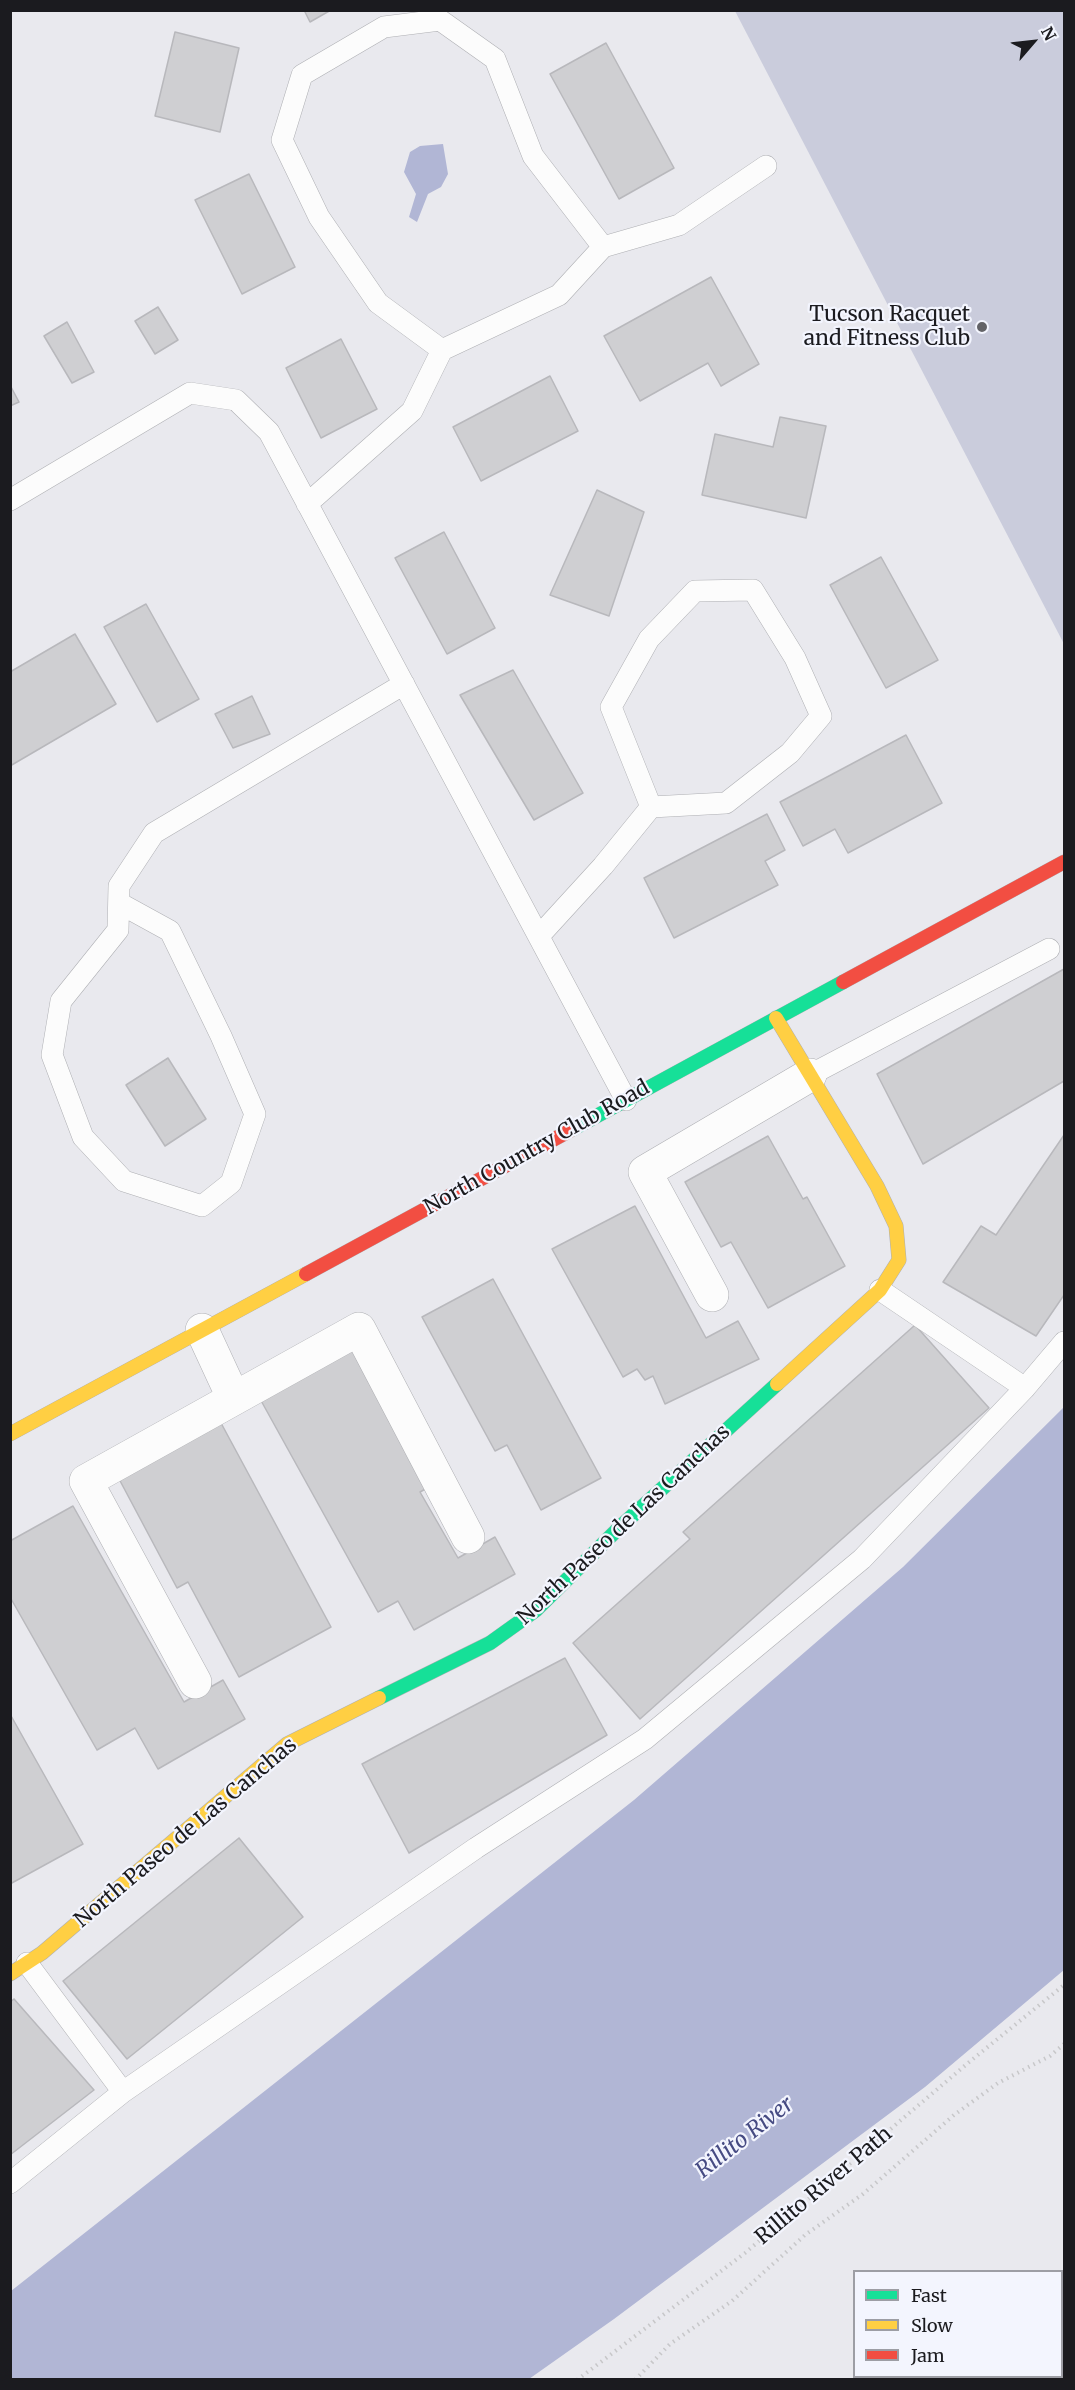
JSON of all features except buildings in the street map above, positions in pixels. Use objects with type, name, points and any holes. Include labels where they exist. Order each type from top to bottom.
[{"type":"street","name":"North Country Club Road","points":[[10,1434],[1065,862]]},
{"type":"street","name":"North Paseo de Las Canchas","points":[[19,1969],[287,1744],[490,1643],[536,1610],[620,1527],[880,1290],[899,1260],[896,1226],[877,1186],[776,1018]]},
{"type":"street","points":[[712,1295],[645,1172],[810,1076]]},
{"type":"street","points":[[195,1682],[86,1480],[359,1329],[468,1537]]},
{"type":"street","points":[[202,1330],[233,1397]]},
{"type":"lane","points":[[442,350],[378,303],[318,217],[282,140],[302,75],[384,27],[440,20],[495,58],[533,156],[603,247]]},
{"type":"lane","points":[[308,504],[412,411],[442,350],[559,295],[603,247],[679,225],[766,166]]},
{"type":"lane","points":[[10,500],[190,393],[236,400],[269,432],[626,1100]]},
{"type":"lane","points":[[539,936],[603,866],[651,807],[726,803],[790,753],[821,716],[795,658],[753,590],[695,591],[649,639],[610,707],[651,807]]},
{"type":"lane","points":[[119,903],[170,931],[221,1036],[255,1114],[231,1183],[202,1206],[124,1181],[83,1137],[52,1055],[61,1001],[118,930],[119,885],[154,833],[404,684]]},
{"type":"lane","points":[[810,1076],[1049,949]]},
{"type":"lane","points":[[880,1290],[1025,1388]]},
{"type":"lane","points":[[10,2183],[123,2092],[476,1848],[645,1739],[862,1559],[1025,1388],[1065,1342]]},
{"type":"lane","points":[[19,1969],[123,2092]]},
{"type":"path","name":"Rillito River Path","points":[[577,2379],[745,2253],[968,2063],[1065,1985]]},
{"type":"path","points":[[636,2379],[670,2344],[732,2301],[805,2235],[855,2200],[954,2115],[998,2083],[1050,2056],[1065,2044]]},
{"type":"shaded area","name":"Tucson Racquet and Fitness Club","points":[[735,11],[1064,11],[1064,644]]},
{"type":"water","points":[[443,144],[448,174],[441,187],[428,194],[417,222],[409,217],[416,194],[404,172],[410,152],[420,146]]},
{"type":"water","name":"Rillito River","points":[[1064,1407],[1064,1970],[925,2087],[614,2319],[529,2379],[11,2379],[11,2291],[634,1800],[903,1567]]},
{"type":"traffic: fast","points":[[571,1130],[843,982]]},
{"type":"traffic: fast","points":[[379,1698],[490,1643],[536,1610],[620,1527],[777,1384]]},
{"type":"traffic: slow","points":[[776,1018],[877,1186],[896,1226],[899,1260],[880,1290],[777,1384]]},
{"type":"traffic: slow","points":[[10,1434],[306,1274]]},
{"type":"traffic: slow","points":[[10,1974],[42,1953],[287,1744],[379,1698]]},
{"type":"traffic: jam","points":[[843,982],[1064,862]]},
{"type":"traffic: jam","points":[[306,1274],[571,1130]]},
{"type":"place","name":"Tucson Racquet and Fitness Club","points":[[982,327]]}]
